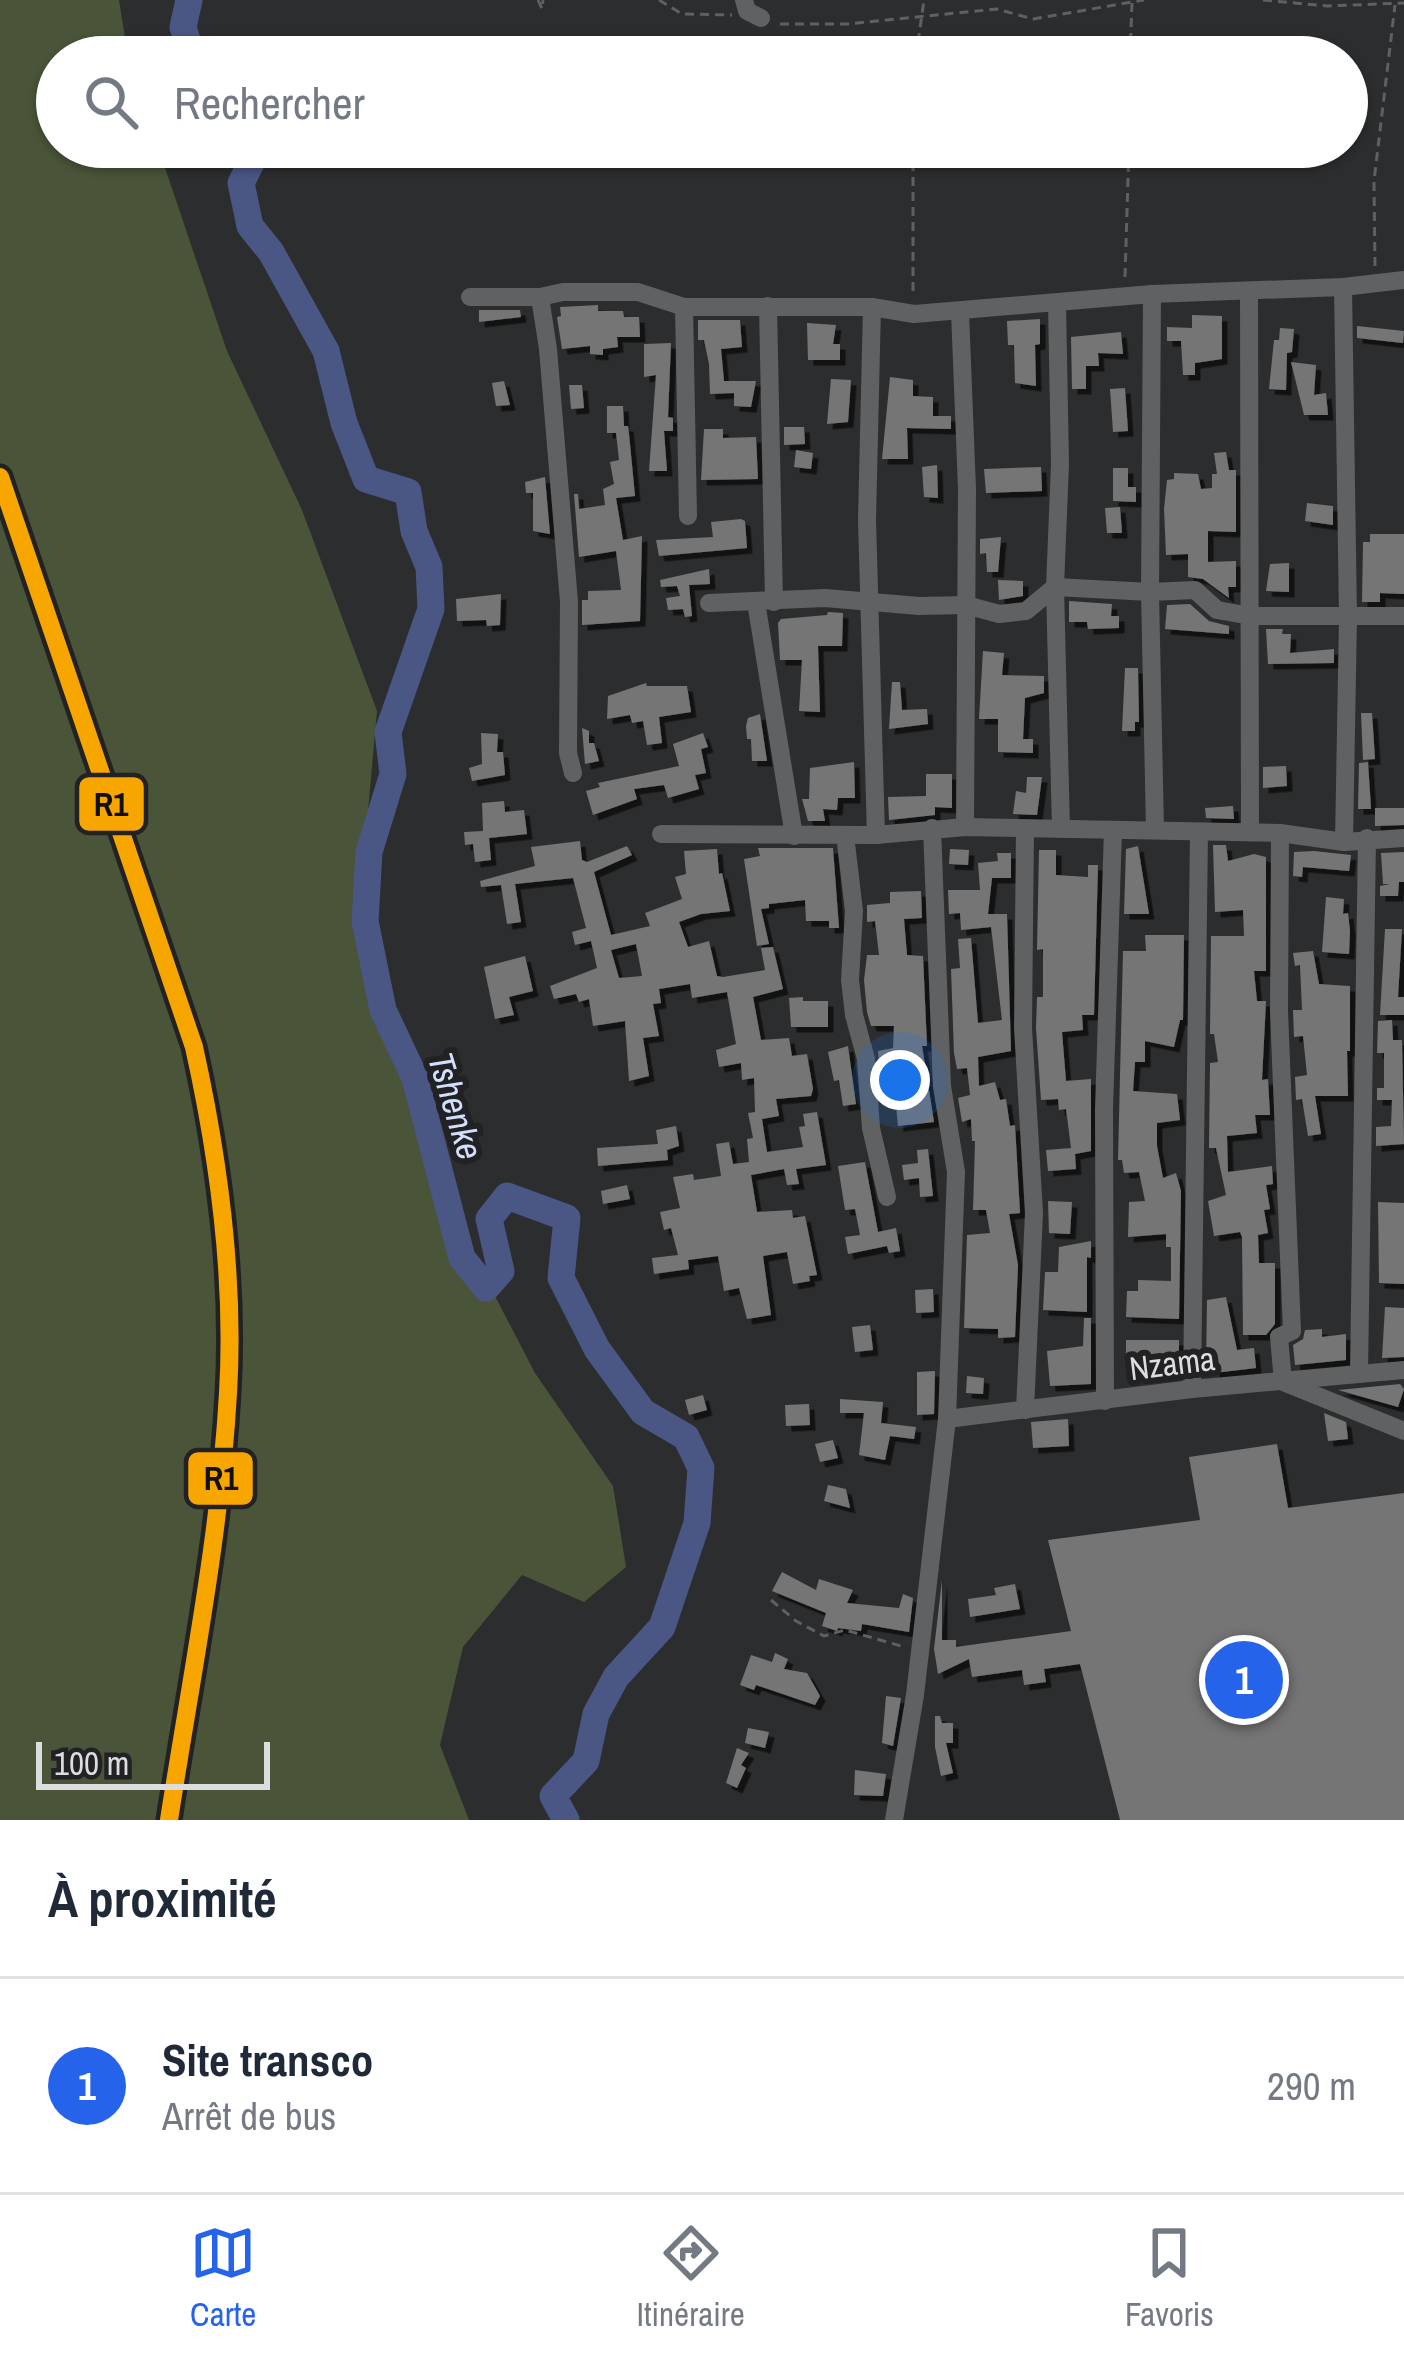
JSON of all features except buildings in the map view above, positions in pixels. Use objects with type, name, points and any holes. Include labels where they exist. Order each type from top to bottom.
[{"type":"street","points":[[470,297],[638,292],[684,307],[872,308],[914,314],[1404,280]]},
{"type":"street","points":[[1342,287],[1348,617],[1344,842]]},
{"type":"street","points":[[1249,291],[1250,832]]},
{"type":"street","points":[[1153,294],[1150,592],[1155,830]]},
{"type":"street","points":[[540,297],[569,602],[568,754],[573,773]]},
{"type":"street","points":[[1058,303],[1060,464],[1055,587],[1061,829]]},
{"type":"street","points":[[768,306],[765,602],[794,836]]},
{"type":"street","points":[[684,307],[688,516]]},
{"type":"street","points":[[872,308],[867,520],[876,835]]},
{"type":"street","points":[[961,312],[967,489],[965,827]]},
{"type":"street","points":[[709,603],[825,598],[966,605],[999,614],[1026,611],[1055,587],[1195,590],[1217,610],[1252,616],[1404,616]]},
{"type":"street","points":[[661,834],[876,835],[965,827],[1280,833],[1344,842],[1404,838]]},
{"type":"street","points":[[894,1820],[947,1419],[956,1172],[942,1086],[932,828]]},
{"type":"street","points":[[1024,829],[1023,1028],[1034,1213],[1025,1410]]},
{"type":"street","points":[[1105,1401],[1104,1108],[1113,830]]},
{"type":"street","points":[[1192,1389],[1199,833]]},
{"type":"street","points":[[1280,833],[1279,1012],[1292,1330],[1279,1337],[1283,1382],[1404,1431]]},
{"type":"street","points":[[845,835],[854,911],[850,980],[854,1015],[866,1059],[871,1128],[887,1197]]},
{"type":"street","points":[[1359,1372],[1367,838]]},
{"type":"street","name":"Nzama","points":[[947,1419],[1192,1389],[1404,1370]]},
{"type":"path","points":[[659,0],[682,14],[752,11],[787,26],[997,9],[1033,19],[1144,0]]},
{"type":"path","points":[[920,36],[924,0]]},
{"type":"path","points":[[1263,0],[1327,6],[1404,3]]},
{"type":"path","points":[[1131,36],[1132,1]]},
{"type":"path","points":[[1376,285],[1374,181],[1395,5]]},
{"type":"path","points":[[913,168],[914,314]]},
{"type":"path","points":[[1124,296],[1128,168]]},
{"type":"path","points":[[771,1600],[824,1636],[845,1630],[892,1646],[920,1646]]},
{"type":"green space","points":[[0,0],[119,0],[125,36],[36,36],[36,168],[165,168],[227,351],[302,510],[377,711],[364,856],[420,1120],[482,1271],[535,1373],[613,1486],[626,1567],[584,1602],[522,1575],[463,1647],[440,1745],[469,1820],[0,1820]]},
{"type":"waterway","name":"Tshenke","points":[[186,36],[189,0]]},
{"type":"waterway","name":"Tshenke","points":[[248,168],[241,183],[250,226],[271,252],[326,351],[344,423],[366,479],[408,492],[414,531],[429,567],[431,609],[388,732],[393,774],[369,852],[365,921],[383,1010],[415,1078],[462,1258],[486,1288],[501,1271],[489,1219],[507,1196],[567,1218],[561,1278],[597,1349],[643,1412],[686,1437],[701,1468],[697,1523],[662,1627],[616,1677],[596,1714],[586,1761],[553,1796],[566,1820]]},
{"type":"transit line","name":"R1","points":[[0,477],[194,1047],[218,1176],[230,1349],[224,1447],[169,1820]]},
{"type":"place","name":"Site transco","points":[[1244,1680]]}]
